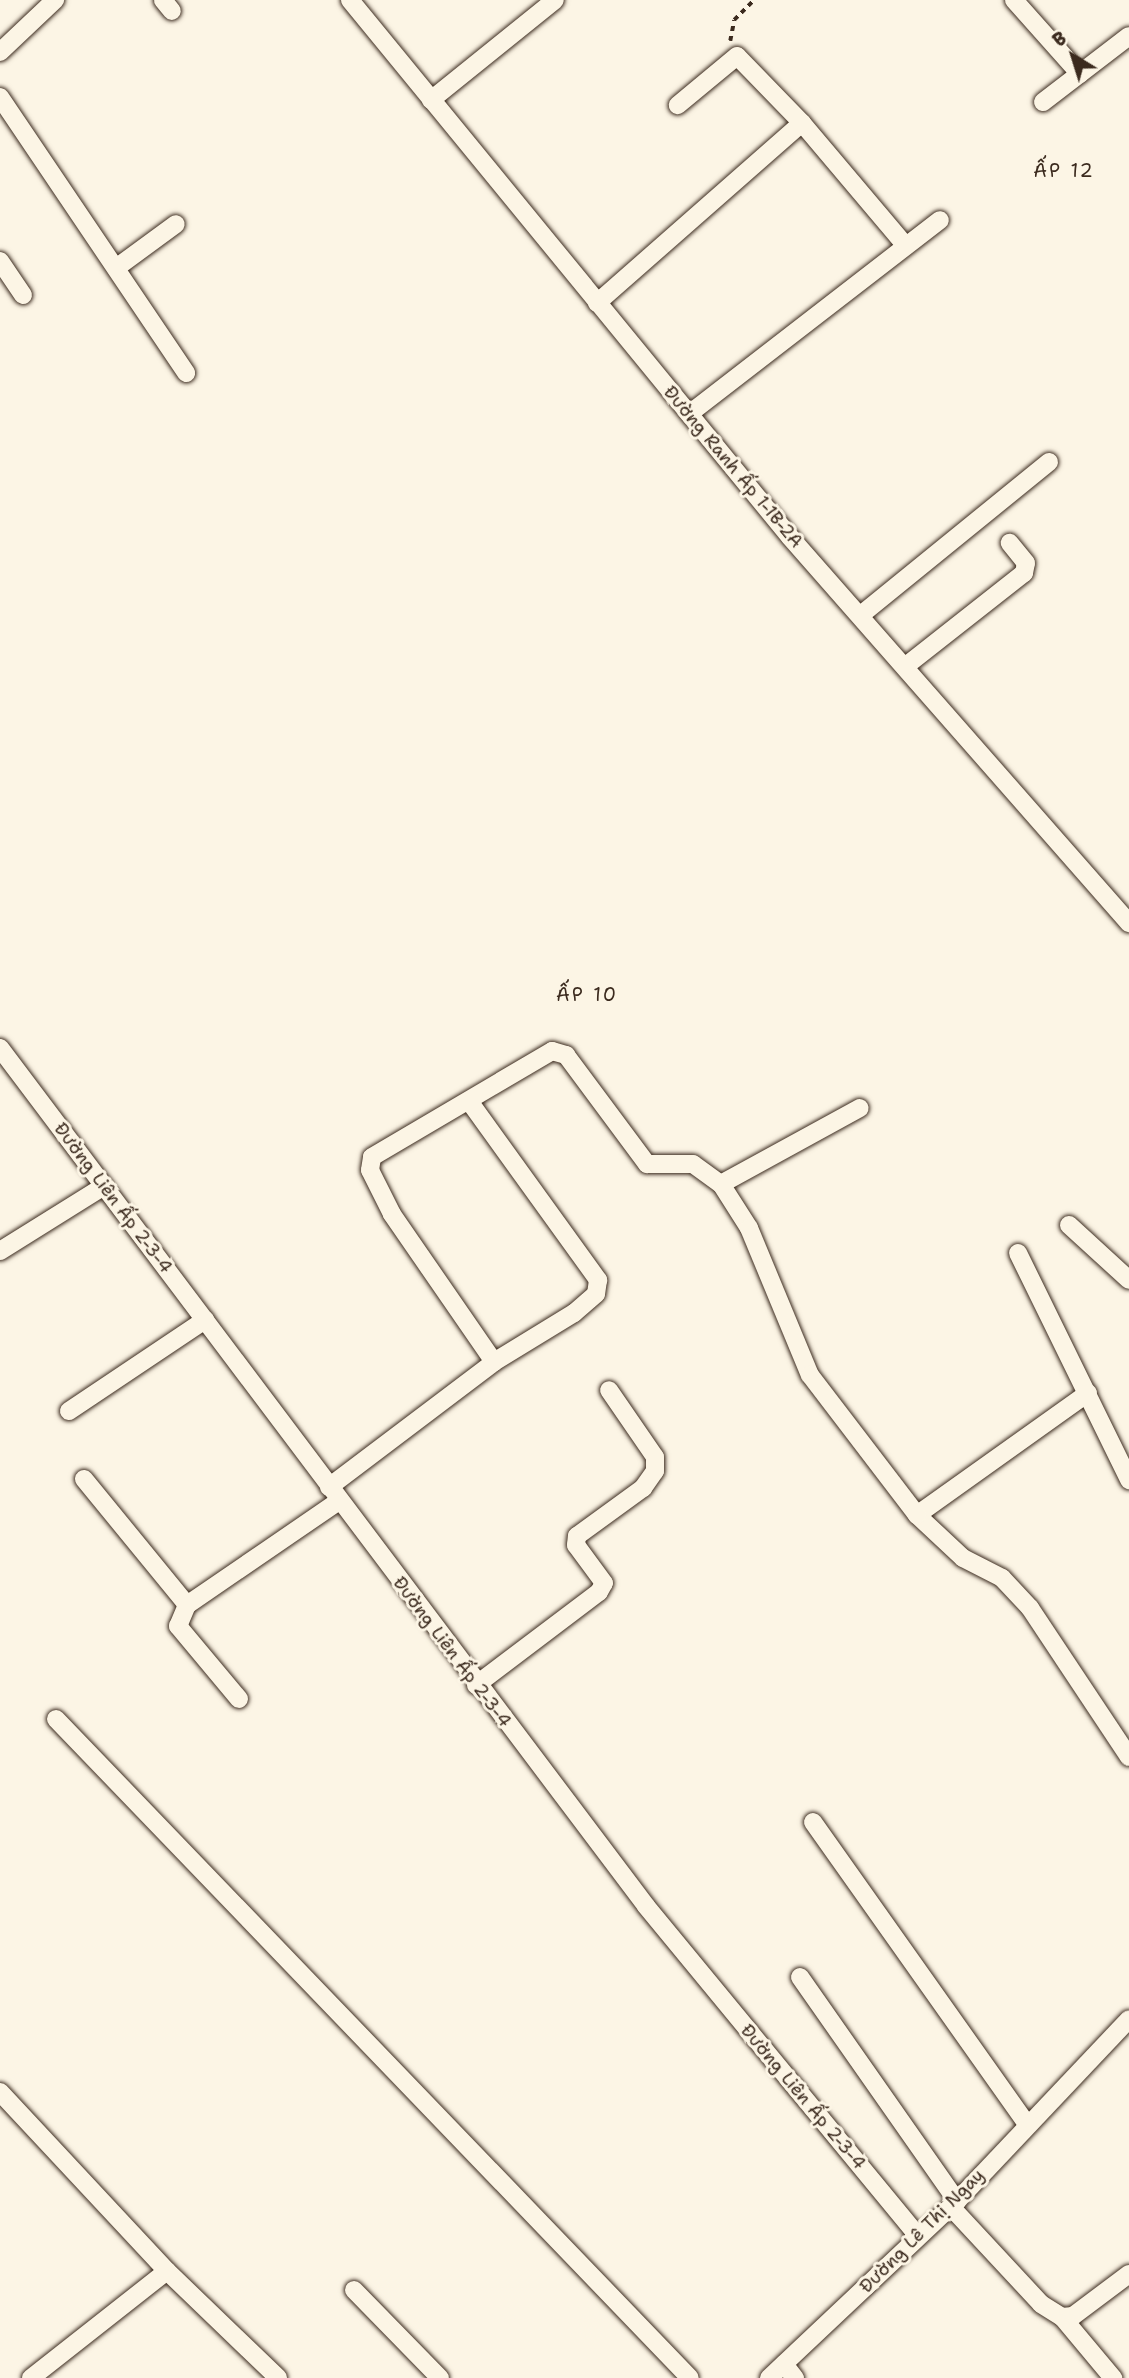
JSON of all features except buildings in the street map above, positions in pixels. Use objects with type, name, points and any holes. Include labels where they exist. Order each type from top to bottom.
[{"type":"street","points":[[0,52],[55,0]]},
{"type":"street","name":"Đường Ranh Ấp 1-1B-2A","points":[[350,0],[688,414],[1129,923]]},
{"type":"street","points":[[431,100],[555,0]]},
{"type":"street","points":[[1014,0],[1080,74]]},
{"type":"street","points":[[1043,102],[1129,36]]},
{"type":"street","points":[[678,105],[737,56],[802,123],[906,246]]},
{"type":"street","points":[[0,97],[186,373]]},
{"type":"street","points":[[597,303],[802,123]]},
{"type":"street","points":[[688,414],[940,220]]},
{"type":"street","points":[[116,268],[176,224]]},
{"type":"street","points":[[0,261],[23,295]]},
{"type":"street","points":[[862,614],[1049,462]]},
{"type":"street","points":[[906,665],[1024,573],[1026,563],[1010,543]]},
{"type":"street","name":"Đường Liên Ấp 2-3-4","points":[[0,1048],[476,1685],[649,1909],[916,2233],[911,2243]]},
{"type":"street","points":[[494,1362],[392,1214],[370,1170],[380,1151],[552,1051],[566,1055],[647,1164],[693,1164],[721,1184],[748,1228],[810,1375],[917,1515],[963,1558],[1002,1578],[1030,1608],[1129,1757]]},
{"type":"street","points":[[239,1699],[178,1626],[187,1605],[334,1494],[494,1362],[574,1313],[596,1294],[598,1280],[469,1101]]},
{"type":"street","points":[[721,1184],[860,1108]]},
{"type":"street","points":[[0,1251],[104,1186]]},
{"type":"street","points":[[1069,1225],[1129,1280]]},
{"type":"street","points":[[1018,1254],[1129,1480]]},
{"type":"street","points":[[69,1411],[205,1320]]},
{"type":"street","points":[[476,1685],[599,1592],[604,1583],[576,1545],[577,1536],[643,1488],[655,1471],[655,1457],[609,1390]]},
{"type":"street","points":[[917,1515],[1088,1393]]},
{"type":"street","points":[[84,1479],[187,1605]]},
{"type":"street","points":[[56,1719],[690,2378]]},
{"type":"street","points":[[813,1822],[1026,2123]]},
{"type":"street","points":[[800,1977],[954,2204],[1041,2304],[1062,2317],[1114,2378]]},
{"type":"street","name":"Đường Lê Thị Ngay","points":[[769,2378],[789,2371],[911,2243],[954,2204],[1026,2123],[1129,2019]]},
{"type":"street","points":[[0,2092],[167,2271],[278,2378]]},
{"type":"street","points":[[31,2378],[167,2271]]},
{"type":"street","points":[[1062,2317],[1073,2316],[1129,2274]]},
{"type":"street","points":[[354,2290],[440,2378]]},
{"type":"path","points":[[737,56],[728,37],[754,0]]},
{"type":"district","name":"ẤP 12","points":[[1064,171]]},
{"type":"district","name":"ẤP 10","points":[[587,995]]}]
